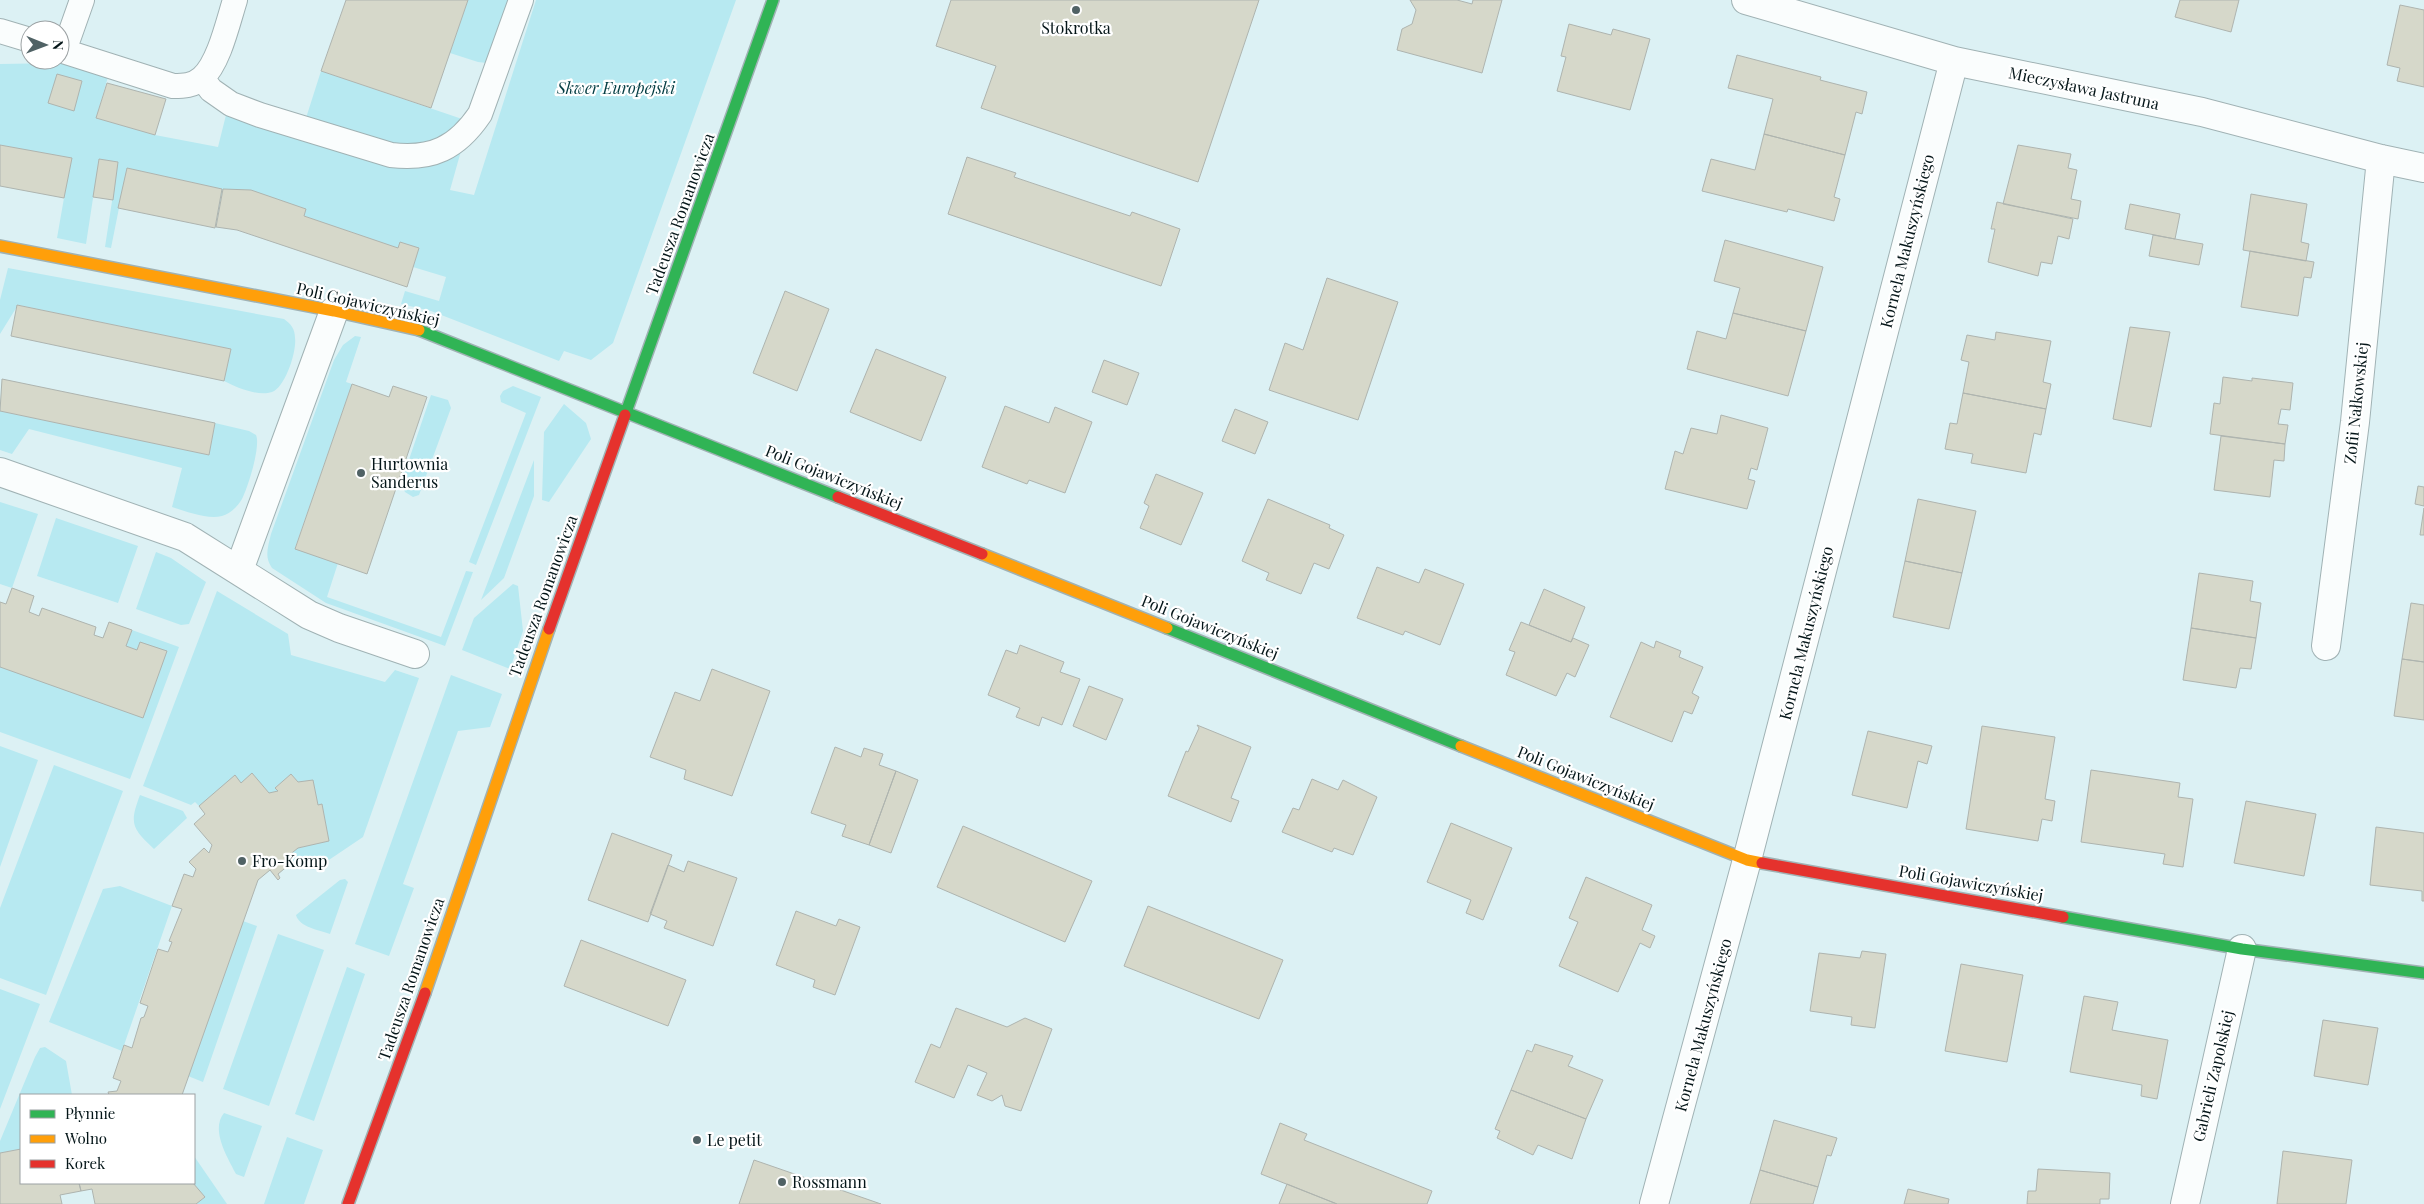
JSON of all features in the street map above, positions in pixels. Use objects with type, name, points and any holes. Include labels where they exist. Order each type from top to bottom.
[{"type":"street","name":"Tadeusza Romanowicza","points":[[348,1204],[431,976],[526,693],[773,0]]},
{"type":"street","name":"Mieczysława Jastruna","points":[[1746,0],[1954,61],[2202,112],[2382,159],[2424,168]]},
{"type":"street","name":"Kornela Makuszyńskiego","points":[[1654,1204],[1747,860],[1954,61]]},
{"type":"street","name":"Zofii Nałkowskiej","points":[[2326,646],[2355,422],[2382,159]]},
{"type":"street","name":"Poli Gojawiczyńskiej","points":[[0,246],[334,311],[424,331],[498,358],[626,412],[1747,860],[2242,949],[2424,973]]},
{"type":"street","points":[[239,570],[334,311]]},
{"type":"street","points":[[0,472],[185,537],[309,615],[338,628],[415,654]]},
{"type":"street","name":"Gabrieli Zapolskiej","points":[[2185,1204],[2242,949]]},
{"type":"lane","points":[[70,31],[82,0]]},
{"type":"lane","points":[[70,54],[172,86],[187,86],[202,78],[213,63],[236,0]]},
{"type":"lane","points":[[202,78],[211,90],[231,104],[260,116],[391,155],[412,157],[434,154],[459,139],[470,129],[480,114],[522,0]]},
{"type":"lane","points":[[0,31],[20,37]]},
{"type":"green space","points":[[468,0],[513,0],[487,63],[450,53]]},
{"type":"green space","name":"Skwer Europejski","points":[[536,0],[736,0],[613,343],[591,360],[564,351],[559,361],[431,311],[401,304],[405,291],[439,301],[446,277],[413,267],[419,248],[400,242],[398,248],[304,216],[306,209],[251,191],[223,189],[215,228],[222,189],[127,168],[111,248],[105,247],[118,162],[99,159],[86,244],[57,238],[71,158],[0,145],[0,64],[20,64],[20,70],[70,70],[70,66],[108,77],[96,118],[155,135],[218,147],[226,115],[391,165],[461,151],[450,190],[474,195]]},
{"type":"green space","points":[[321,71],[465,120],[440,140],[418,146],[368,138],[306,118]]},
{"type":"green space","points":[[8,268],[284,319],[292,327],[295,335],[294,351],[286,377],[277,389],[272,392],[254,392],[224,381],[231,349],[18,305],[0,334],[0,300]]},
{"type":"green space","points":[[355,336],[361,337],[346,382],[352,384],[295,548],[338,563],[327,597],[441,637],[466,571],[473,572],[445,646],[326,603],[272,568],[268,560],[267,552],[271,534],[334,360],[343,345]]},
{"type":"green space","points":[[513,386],[541,397],[476,565],[469,562],[526,413],[501,402],[500,396],[503,391]]},
{"type":"green space","points":[[431,395],[448,400],[451,408],[419,495],[413,497],[405,492],[401,483]]},
{"type":"green space","points":[[564,404],[586,423],[591,439],[549,502],[542,500],[544,432]]},
{"type":"green space","points":[[0,411],[209,455],[215,423],[249,431],[256,435],[257,448],[245,493],[236,507],[222,516],[203,516],[172,507],[182,468],[29,429],[12,454],[0,450]]},
{"type":"green space","points":[[534,460],[534,496],[504,578],[481,600]]},
{"type":"green space","points":[[0,502],[38,514],[12,588],[0,584]]},
{"type":"green space","points":[[56,518],[138,546],[118,603],[37,576]]},
{"type":"green space","points":[[156,552],[171,558],[206,582],[189,624],[181,625],[136,609]]},
{"type":"green space","points":[[513,584],[518,586],[523,631],[510,669],[462,650],[474,618]]},
{"type":"green space","points":[[217,591],[288,634],[291,655],[385,682],[395,670],[419,678],[363,837],[314,870],[295,866],[288,856],[298,848],[329,841],[322,804],[318,805],[313,780],[298,782],[291,774],[275,788],[278,791],[269,793],[252,774],[241,783],[235,776],[199,806],[195,802],[191,805],[143,786]]},
{"type":"green space","points":[[132,630],[179,647],[130,779],[0,732],[0,667],[137,650],[126,646]]},
{"type":"green space","points":[[451,675],[502,694],[490,727],[458,731],[403,884],[414,888],[389,956],[355,944]]},
{"type":"green space","points":[[0,746],[38,760],[0,867]]},
{"type":"green space","points":[[54,765],[123,791],[46,995],[0,978],[0,908]]},
{"type":"green space","points":[[140,795],[183,811],[187,818],[154,849],[141,836],[135,825],[134,813]]},
{"type":"green space","points":[[345,879],[348,882],[330,934],[310,928],[298,919],[296,915],[340,880]]},
{"type":"green space","points":[[120,886],[172,906],[122,1051],[49,1022],[103,889]]},
{"type":"green space","points":[[243,921],[257,926],[203,1082],[188,1076]]},
{"type":"green space","points":[[278,934],[324,950],[269,1106],[223,1089]]},
{"type":"green space","points":[[347,967],[365,974],[314,1121],[295,1114]]},
{"type":"green space","points":[[0,989],[40,1004],[0,1109]]},
{"type":"green space","points":[[45,1047],[66,1061],[72,1094],[20,1094],[20,1149],[0,1153],[0,1141],[35,1057],[40,1048]]},
{"type":"green space","points":[[224,1113],[262,1126],[244,1177],[236,1174],[222,1144],[219,1127]]},
{"type":"green space","points":[[287,1137],[323,1150],[304,1204],[264,1204]]},
{"type":"green space","points":[[195,1157],[227,1204],[196,1204],[205,1197],[194,1184]]},
{"type":"building","points":[[346,0],[468,0],[431,108],[321,71]]},
{"type":"building","points":[[951,0],[1259,0],[1198,182],[981,108],[996,66],[936,46]]},
{"type":"building","points":[[1410,0],[1457,0],[1472,4],[1473,0],[1502,0],[1482,73],[1397,50],[1402,29],[1412,24],[1416,10]]},
{"type":"building","points":[[2180,0],[2239,0],[2231,32],[2175,17]]},
{"type":"building","points":[[2400,5],[2424,10],[2424,87],[2397,81],[2400,68],[2387,65]]},
{"type":"building","points":[[1569,24],[1611,35],[1613,29],[1650,39],[1630,110],[1557,91],[1566,57],[1561,56]]},
{"type":"building","points":[[1737,55],[1821,77],[1820,80],[1867,92],[1862,114],[1856,112],[1845,155],[1764,134],[1773,99],[1728,88]]},
{"type":"building","points":[[57,74],[82,81],[74,111],[48,103]]},
{"type":"building","points":[[107,83],[166,99],[155,135],[96,118]]},
{"type":"building","points":[[1764,134],[1845,155],[1834,197],[1840,199],[1834,221],[1788,209],[1787,212],[1702,191],[1711,159],[1755,170]]},
{"type":"building","points":[[0,145],[72,158],[64,198],[0,186]]},
{"type":"building","points":[[2018,145],[2071,154],[2068,168],[2077,170],[2071,199],[2081,201],[2078,219],[2003,204]]},
{"type":"building","points":[[967,157],[1016,173],[1014,177],[1130,216],[1132,212],[1180,229],[1161,286],[948,214]]},
{"type":"building","points":[[99,159],[118,162],[113,200],[93,197]]},
{"type":"building","points":[[127,168],[222,189],[215,228],[118,208]]},
{"type":"building","points":[[223,189],[251,190],[306,209],[304,216],[398,248],[400,242],[419,248],[407,287],[237,230],[216,227]]},
{"type":"building","points":[[2251,194],[2307,204],[2301,242],[2309,244],[2306,261],[2243,250]]},
{"type":"building","points":[[1997,202],[2073,219],[2069,239],[2058,236],[2052,264],[2041,262],[2038,276],[1988,262],[1995,229],[1991,229]]},
{"type":"building","points":[[2130,204],[2180,214],[2175,239],[2125,229]]},
{"type":"building","points":[[2153,235],[2203,244],[2199,265],[2149,256]]},
{"type":"building","points":[[1725,240],[1823,267],[1806,331],[1733,313],[1740,288],[1714,281]]},
{"type":"building","points":[[2250,251],[2314,262],[2311,278],[2304,277],[2298,316],[2241,307]]},
{"type":"building","points":[[1327,278],[1398,302],[1358,420],[1269,390],[1285,343],[1303,350]]},
{"type":"building","points":[[785,291],[829,309],[797,391],[753,373]]},
{"type":"building","points":[[17,305],[231,349],[224,381],[11,336]]},
{"type":"building","points":[[1733,313],[1806,331],[1788,396],[1687,369],[1697,331],[1726,339]]},
{"type":"building","points":[[2130,327],[2170,332],[2151,427],[2113,419]]},
{"type":"building","points":[[1996,332],[2051,341],[2043,382],[2051,384],[2046,409],[1963,393],[1969,362],[1961,360],[1967,335],[1995,340]]},
{"type":"building","points":[[876,349],[946,377],[921,441],[850,412]]},
{"type":"building","points":[[1104,360],[1139,373],[1127,405],[1092,392]]},
{"type":"building","points":[[2223,377],[2252,381],[2252,378],[2293,383],[2290,410],[2281,409],[2278,424],[2288,425],[2285,444],[2210,434],[2214,403],[2220,404]]},
{"type":"building","points":[[2,379],[215,423],[209,455],[0,411]]},
{"type":"building","name":"Hurtownia Sanderus","points":[[352,384],[389,397],[393,386],[427,397],[367,574],[295,549]]},
{"type":"building","points":[[1963,393],[2046,409],[2041,435],[2034,433],[2026,473],[1971,463],[1973,454],[1945,449],[1950,423],[1957,424]]},
{"type":"building","points":[[1005,406],[1049,423],[1055,407],[1092,422],[1065,493],[1029,480],[1027,484],[982,467]]},
{"type":"building","points":[[1235,409],[1268,422],[1255,454],[1222,441]]},
{"type":"building","points":[[1721,415],[1768,428],[1757,470],[1751,468],[1748,479],[1755,481],[1747,509],[1665,489],[1675,451],[1683,454],[1691,428],[1717,434]]},
{"type":"building","points":[[2221,436],[2285,444],[2284,461],[2274,460],[2270,497],[2214,490]]},
{"type":"building","points":[[1156,474],[1203,493],[1181,545],[1140,528],[1149,506],[1144,503]]},
{"type":"building","points":[[2418,486],[2424,487],[2424,506],[2415,504]]},
{"type":"building","points":[[1268,499],[1330,525],[1329,528],[1344,535],[1329,569],[1314,563],[1301,594],[1266,580],[1269,573],[1242,561]]},
{"type":"building","points":[[1918,499],[1976,511],[1962,573],[1905,561]]},
{"type":"building","points":[[2424,508],[2424,535],[2420,535]]},
{"type":"building","points":[[1905,561],[1962,573],[1949,629],[1893,617]]},
{"type":"building","points":[[1377,567],[1419,583],[1425,569],[1464,584],[1440,645],[1405,631],[1403,635],[1357,618]]},
{"type":"building","points":[[2199,573],[2253,581],[2250,601],[2261,603],[2256,638],[2191,628]]},
{"type":"building","points":[[12,588],[34,596],[29,612],[39,616],[42,608],[96,627],[94,635],[103,638],[109,622],[132,630],[126,646],[137,650],[140,642],[167,651],[143,718],[0,667],[0,602],[6,604]]},
{"type":"building","points":[[1544,589],[1585,607],[1571,642],[1529,625]]},
{"type":"building","points":[[2411,603],[2424,605],[2424,662],[2402,659]]},
{"type":"building","points":[[1521,622],[1571,642],[1573,638],[1589,645],[1575,677],[1567,673],[1556,696],[1506,675],[1515,652],[1509,650]]},
{"type":"building","points":[[2191,628],[2256,638],[2251,669],[2240,668],[2236,688],[2183,680]]},
{"type":"building","points":[[1656,641],[1681,651],[1679,657],[1703,667],[1692,693],[1699,697],[1692,714],[1684,711],[1672,742],[1610,717],[1641,642],[1654,648]]},
{"type":"building","points":[[1020,645],[1064,662],[1060,672],[1080,679],[1062,725],[1042,717],[1039,726],[1016,717],[1020,708],[988,695],[1006,650],[1017,654]]},
{"type":"building","points":[[2402,659],[2424,662],[2424,720],[2394,716]]},
{"type":"building","points":[[712,669],[770,691],[732,796],[684,779],[686,770],[650,757],[675,692],[700,701]]},
{"type":"building","points":[[1089,686],[1123,699],[1106,740],[1073,726]]},
{"type":"building","points":[[1197,725],[1251,747],[1231,798],[1239,801],[1231,822],[1168,796],[1186,751],[1188,752],[1199,728]]},
{"type":"building","points":[[1982,726],[2055,737],[2045,799],[2055,801],[2052,821],[2042,819],[2038,841],[1966,829]]},
{"type":"building","points":[[1868,731],[1932,746],[1927,764],[1918,761],[1907,808],[1852,795]]},
{"type":"building","points":[[835,747],[861,757],[864,748],[883,754],[879,765],[896,771],[869,845],[842,836],[846,825],[811,813]]},
{"type":"building","points":[[2091,770],[2180,783],[2178,797],[2193,799],[2183,867],[2163,864],[2165,854],[2081,842]]},
{"type":"building","points":[[896,771],[918,780],[891,853],[869,845]]},
{"type":"building","points":[[252,773],[269,793],[278,791],[275,788],[291,774],[298,782],[313,780],[318,805],[322,804],[329,841],[298,848],[288,856],[295,866],[293,869],[290,864],[278,874],[280,878],[278,880],[270,870],[258,880],[182,1094],[109,1094],[108,1092],[117,1091],[121,1081],[113,1078],[124,1045],[132,1048],[141,1018],[144,1017],[148,1006],[140,1003],[158,949],[168,952],[172,942],[169,941],[182,909],[172,906],[184,874],[193,877],[196,869],[189,862],[204,848],[209,853],[212,845],[194,824],[205,814],[199,806],[235,775],[241,783]]},
{"type":"building","points":[[1312,779],[1338,790],[1343,780],[1377,797],[1353,855],[1334,848],[1332,852],[1282,832],[1293,808],[1299,810]]},
{"type":"building","points":[[2246,801],[2316,814],[2304,876],[2234,863]]},
{"type":"building","points":[[1451,823],[1512,848],[1483,920],[1466,913],[1471,900],[1427,882]]},
{"type":"building","points":[[963,826],[1092,881],[1065,942],[937,887]]},
{"type":"building","points":[[2376,827],[2424,833],[2424,901],[2422,901],[2422,891],[2370,885]]},
{"type":"building","points":[[612,833],[672,855],[648,922],[588,900]]},
{"type":"building","points":[[688,861],[737,878],[713,946],[664,928],[667,921],[650,914],[668,865],[684,872]]},
{"type":"building","points":[[1586,877],[1652,905],[1642,930],[1655,936],[1650,948],[1640,943],[1618,992],[1559,966],[1578,922],[1569,918]]},
{"type":"building","points":[[1148,906],[1283,960],[1259,1019],[1124,966]]},
{"type":"building","points":[[796,911],[836,926],[839,919],[860,927],[835,995],[813,987],[815,980],[776,965]]},
{"type":"building","points":[[581,940],[686,980],[668,1026],[564,986]]},
{"type":"building","points":[[1862,951],[1886,954],[1875,1028],[1851,1025],[1852,1017],[1810,1011],[1819,953],[1860,958]]},
{"type":"building","points":[[1961,964],[2023,975],[2007,1062],[1945,1051]]},
{"type":"building","points":[[2084,996],[2118,1002],[2112,1030],[2168,1040],[2157,1099],[2141,1096],[2142,1085],[2070,1072]]},
{"type":"building","points":[[956,1008],[1007,1027],[1025,1018],[1052,1029],[1021,1111],[1005,1106],[1002,1095],[992,1101],[977,1095],[987,1073],[968,1065],[954,1098],[915,1082],[931,1044],[940,1048]]},
{"type":"building","points":[[2323,1020],[2378,1028],[2368,1085],[2314,1076]]},
{"type":"building","points":[[1535,1044],[1573,1056],[1568,1066],[1603,1080],[1586,1119],[1511,1090],[1527,1050],[1532,1052]]},
{"type":"building","points":[[1511,1090],[1586,1119],[1572,1159],[1538,1145],[1533,1155],[1497,1138],[1500,1131],[1495,1129]]},
{"type":"building","points":[[1774,1120],[1837,1138],[1831,1156],[1827,1155],[1818,1187],[1760,1170]]},
{"type":"building","points":[[1280,1123],[1307,1134],[1304,1140],[1432,1191],[1427,1204],[1337,1204],[1261,1174]]},
{"type":"building","points":[[20,1149],[20,1184],[79,1184],[81,1191],[60,1195],[62,1204],[0,1204],[0,1153]]},
{"type":"building","points":[[2283,1151],[2352,1160],[2346,1204],[2277,1204]]},
{"type":"building","name":"Rossmann","points":[[754,1160],[881,1204],[739,1204]]},
{"type":"building","points":[[2038,1169],[2110,1173],[2109,1199],[2100,1199],[2100,1204],[2027,1204],[2028,1191],[2036,1191]]},
{"type":"building","points":[[1760,1170],[1818,1187],[1813,1204],[1750,1204]]},
{"type":"building","points":[[79,1184],[194,1184],[205,1197],[196,1204],[95,1204],[92,1189],[81,1191]]},
{"type":"building","points":[[1287,1184],[1337,1204],[1279,1204]]},
{"type":"building","points":[[1908,1189],[1949,1199],[1948,1204],[1904,1204]]},
{"type":"traffic: fast","points":[[625,415],[773,0]]},
{"type":"traffic: fast","points":[[419,330],[838,497]]},
{"type":"traffic: fast","points":[[1167,628],[1461,746]]},
{"type":"traffic: fast","points":[[2063,917],[2242,949],[2424,973]]},
{"type":"traffic: slow","points":[[0,246],[334,311],[419,330]]},
{"type":"traffic: slow","points":[[982,554],[1167,628]]},
{"type":"traffic: slow","points":[[425,993],[549,629]]},
{"type":"traffic: slow","points":[[1461,746],[1747,860],[1762,863]]},
{"type":"traffic: jam","points":[[549,629],[625,415]]},
{"type":"traffic: jam","points":[[838,497],[982,554]]},
{"type":"traffic: jam","points":[[1762,863],[2063,917]]},
{"type":"traffic: jam","points":[[348,1204],[425,993]]},
{"type":"place","name":"Stokrotka","points":[[1076,10]]},
{"type":"place","name":"Hurtownia Sanderus","points":[[361,473]]},
{"type":"place","name":"Fro-Komp","points":[[242,861]]},
{"type":"place","name":"Le petit","points":[[697,1140]]},
{"type":"place","name":"Rossmann","points":[[782,1182]]}]
